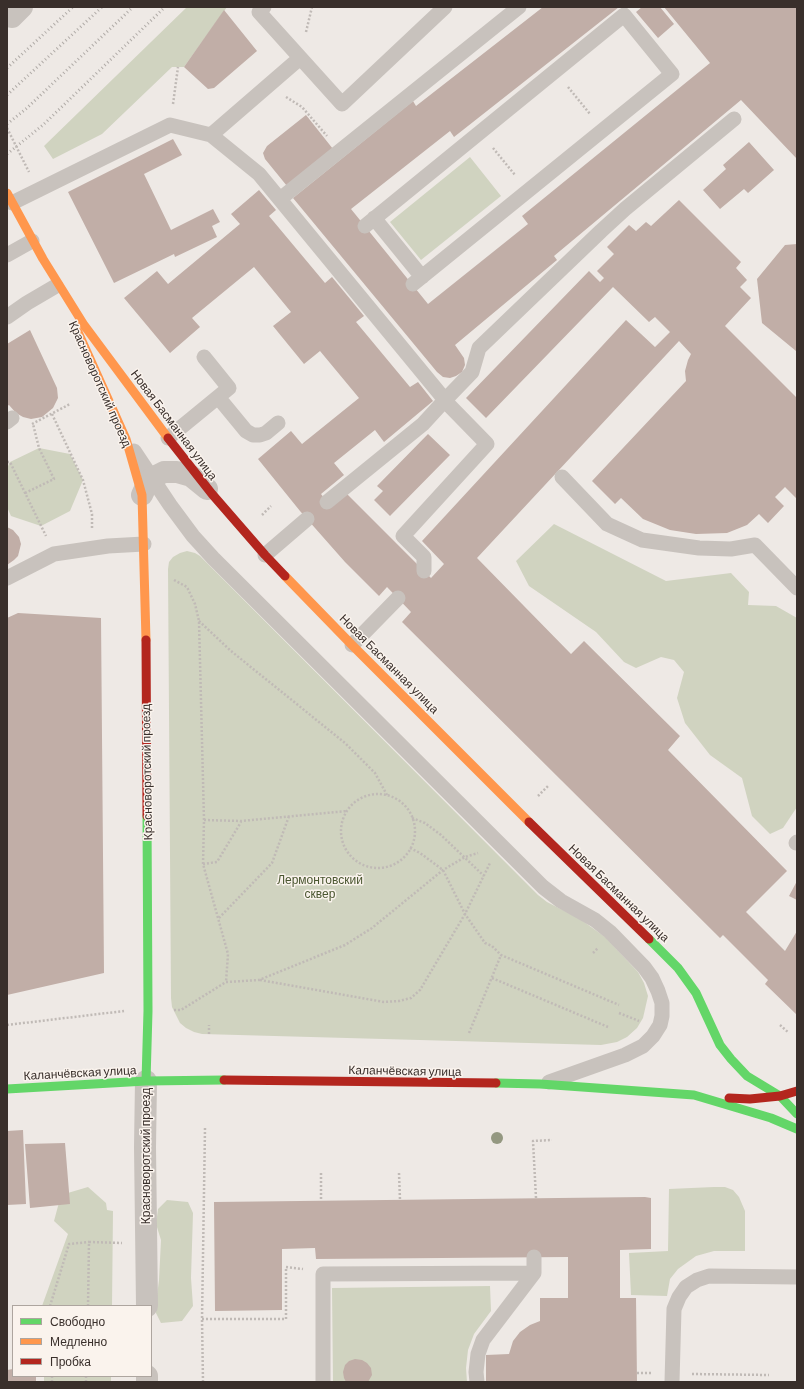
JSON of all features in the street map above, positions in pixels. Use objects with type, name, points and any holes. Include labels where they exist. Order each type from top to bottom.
[{"type":"main road","name":"Новая Басманная улица","points":[[9,196],[43,259],[84,325],[168,438],[212,494],[265,555],[352,645],[559,852],[678,968],[696,993],[720,1045],[731,1059],[747,1076],[780,1096],[797,1114]]},
{"type":"main road","name":"Красноворотский проезд","points":[[43,259],[103,386],[147,486],[144,544],[148,979],[146,1081]]},
{"type":"main road","name":"Каланчёвская улица","points":[[7,1089],[146,1081],[207,1080],[540,1084],[694,1095],[771,1118],[797,1129]]},
{"type":"main road","points":[[694,1095],[750,1099],[780,1096],[797,1090]]},
{"type":"street","points":[[147,486],[164,472],[177,472],[191,476],[212,494]]},
{"type":"street","name":"Красноворотский проезд","points":[[146,1081],[145,1147],[147,1305]]},
{"type":"lane","points":[[264,7],[258,12],[342,104],[445,7]]},
{"type":"lane","points":[[280,199],[519,7]]},
{"type":"lane","points":[[624,15],[672,74],[418,281],[370,222],[555,71],[624,15]]},
{"type":"lane","points":[[211,135],[300,58]]},
{"type":"lane","points":[[327,502],[423,424],[472,372],[479,348],[615,218],[734,119]]},
{"type":"lane","points":[[9,196],[170,125],[211,135],[259,174],[280,199],[332,253],[380,311],[445,400],[487,444],[403,536],[424,558],[424,571]]},
{"type":"lane","points":[[7,255],[32,240]]},
{"type":"lane","points":[[7,317],[56,286]]},
{"type":"lane","points":[[168,438],[229,388],[204,357]]},
{"type":"lane","points":[[218,397],[246,431],[253,435],[266,433],[278,423]]},
{"type":"lane","points":[[126,439],[147,486],[179,517],[213,558],[543,887],[561,900],[595,920],[610,932],[644,967],[652,978],[662,1003],[662,1016],[660,1025],[653,1036],[643,1046],[625,1055],[540,1084]]},
{"type":"lane","points":[[562,477],[606,524],[642,540],[699,548],[731,549],[754,546],[797,588]]},
{"type":"lane","points":[[265,555],[307,519]]},
{"type":"lane","points":[[7,578],[54,554],[144,544]]},
{"type":"lane","points":[[352,645],[398,598]]},
{"type":"lane","points":[[477,1382],[476,1372],[478,1354],[483,1340],[534,1273],[534,1257]]},
{"type":"lane","points":[[323,1382],[323,1274],[534,1273]]},
{"type":"lane","points":[[672,1382],[674,1309],[679,1297],[686,1287],[696,1280],[708,1276],[797,1276]]},
{"type":"path","points":[[170,125],[178,67]]},
{"type":"path","points":[[555,71],[603,130]]},
{"type":"path","points":[[267,87],[302,107],[340,151]]},
{"type":"path","points":[[7,128],[29,172]]},
{"type":"path","points":[[480,132],[528,191]]},
{"type":"path","points":[[9,420],[33,424],[70,404]]},
{"type":"path","points":[[52,414],[83,480],[92,514],[91,549]]},
{"type":"path","points":[[25,493],[54,479],[39,448],[33,424]]},
{"type":"path","points":[[7,462],[10,462],[54,554]]},
{"type":"path","points":[[262,515],[271,506]]},
{"type":"path","points":[[174,580],[187,587],[199,621],[204,820],[203,864],[228,954],[226,982]]},
{"type":"path","points":[[199,621],[231,651],[345,743],[375,773],[388,795]]},
{"type":"path","points":[[538,796],[549,785]]},
{"type":"path","points":[[376,794],[388,795],[398,800],[407,808],[415,829],[414,841],[401,860],[391,866],[380,868],[368,866],[358,862],[349,854],[342,838],[342,821],[347,811],[355,802],[365,796],[376,794]]},
{"type":"path","points":[[204,820],[241,821],[347,811]]},
{"type":"path","points":[[218,918],[272,863],[289,816]]},
{"type":"path","points":[[412,818],[425,823],[441,834],[484,876]]},
{"type":"path","points":[[203,864],[217,862],[241,821]]},
{"type":"path","points":[[410,848],[420,853],[442,870],[465,914],[485,943],[492,946],[501,955],[619,1005]]},
{"type":"path","points":[[259,980],[345,945],[367,932],[442,870],[465,857],[483,851]]},
{"type":"path","points":[[174,1010],[181,1010],[226,982],[259,980],[384,1002],[399,1001],[410,998],[420,990],[465,914],[492,860]]},
{"type":"path","points":[[470,1033],[501,955]]},
{"type":"path","points":[[492,978],[608,1027]]},
{"type":"path","points":[[7,1025],[121,1011]]},
{"type":"path","points":[[619,1013],[641,1022]]},
{"type":"path","points":[[209,1025],[209,1034]]},
{"type":"path","points":[[780,1025],[789,1033]]},
{"type":"path","points":[[203,1382],[202,1319],[205,1128]]},
{"type":"path","points":[[536,1198],[533,1141],[552,1140]]},
{"type":"path","points":[[321,1173],[321,1200]]},
{"type":"path","points":[[399,1173],[400,1200]]},
{"type":"path","points":[[50,1305],[69,1244],[89,1242],[123,1243]]},
{"type":"path","points":[[88,1305],[89,1242]]},
{"type":"path","points":[[202,1319],[286,1319],[286,1268],[302,1269],[323,1274]]},
{"type":"path","points":[[637,1373],[659,1374]]},
{"type":"path","points":[[699,1374],[769,1375]]},
{"type":"green space","points":[[187,7],[227,7],[184,67],[172,67],[102,134],[53,159],[44,146]]},
{"type":"green space","points":[[470,157],[501,196],[421,260],[390,222]]},
{"type":"green space","points":[[39,448],[70,454],[83,480],[70,511],[41,526],[11,516],[7,507],[7,468],[10,462]]},
{"type":"green space","points":[[554,524],[666,581],[731,573],[749,592],[748,605],[776,606],[797,618],[797,807],[783,828],[770,834],[752,816],[742,778],[710,755],[685,723],[677,698],[684,672],[674,660],[661,657],[636,668],[624,662],[596,632],[529,586],[516,561]]},
{"type":"green space","name":"Лермонтовский сквер","points":[[187,551],[200,556],[538,895],[547,902],[580,919],[605,937],[638,972],[644,983],[648,996],[643,1018],[637,1028],[627,1037],[617,1042],[601,1045],[202,1034],[186,1028],[180,1023],[172,1007],[171,998],[168,569],[169,562],[173,557]]},
{"type":"green space","points":[[88,1187],[106,1203],[107,1210],[113,1211],[112,1305],[42,1305],[68,1234],[54,1221],[61,1195]]},
{"type":"green space","points":[[725,1187],[733,1190],[739,1197],[745,1211],[745,1251],[714,1251],[696,1256],[678,1269],[670,1279],[667,1296],[631,1295],[629,1253],[668,1251],[669,1189]]},
{"type":"green space","points":[[167,1200],[188,1202],[193,1213],[191,1278],[193,1306],[182,1321],[161,1323],[155,1311],[159,1280],[161,1240],[156,1224],[158,1209]]},
{"type":"green space","points":[[490,1286],[491,1311],[474,1334],[468,1350],[466,1368],[467,1382],[333,1382],[332,1288]]},
{"type":"green space","points":[[44,1377],[111,1377],[111,1382],[44,1382]]},
{"type":"building","points":[[543,7],[619,7],[454,137],[450,131],[351,209],[428,304],[528,224],[522,216],[710,63],[664,7],[797,7],[797,159],[741,100],[554,256],[557,260],[455,345],[464,358],[465,365],[462,372],[456,376],[450,378],[443,377],[437,372],[293,198],[413,101],[416,106]]},
{"type":"building","points":[[642,7],[660,7],[674,24],[658,38],[636,12]]},
{"type":"building","points":[[224,10],[257,51],[214,88],[208,89],[184,67]]},
{"type":"building","points":[[306,115],[333,149],[287,186],[265,159],[263,153],[267,146]]},
{"type":"building","points":[[173,139],[182,155],[144,174],[171,230],[213,209],[220,222],[212,226],[217,237],[175,257],[174,254],[114,283],[68,192]]},
{"type":"building","points":[[749,142],[774,170],[748,193],[744,189],[720,209],[703,190],[726,169],[723,165]]},
{"type":"building","points":[[259,190],[276,210],[269,216],[325,283],[332,277],[364,316],[356,322],[410,387],[418,382],[433,401],[384,442],[375,430],[334,463],[344,475],[321,494],[327,502],[346,493],[431,578],[444,564],[422,541],[626,320],[655,347],[670,332],[655,317],[649,322],[613,287],[486,418],[466,398],[589,271],[600,282],[604,278],[597,271],[614,254],[607,247],[629,225],[636,231],[646,222],[651,226],[679,200],[741,262],[736,268],[747,280],[740,287],[751,298],[725,326],[797,398],[797,499],[785,487],[775,497],[784,506],[768,523],[759,514],[747,525],[727,533],[696,534],[670,530],[643,519],[621,498],[615,504],[592,481],[686,381],[685,371],[691,354],[679,341],[477,558],[571,654],[584,641],[680,736],[668,750],[787,871],[746,912],[785,951],[797,931],[797,1015],[765,984],[768,980],[723,935],[720,938],[402,622],[411,612],[387,587],[379,596],[345,562],[300,511],[258,459],[291,431],[302,444],[359,398],[320,351],[304,364],[273,326],[291,312],[254,267],[192,318],[200,327],[170,353],[124,298],[157,271],[168,284],[240,224],[231,214]]},
{"type":"building","points":[[797,244],[796,351],[762,323],[757,279],[785,245]]},
{"type":"building","points":[[30,330],[57,388],[58,398],[53,408],[42,417],[31,419],[23,417],[16,413],[9,405],[7,406],[7,344]]},
{"type":"building","points":[[428,434],[450,455],[390,516],[374,500],[383,491],[377,486]]},
{"type":"building","points":[[7,527],[13,530],[19,537],[21,544],[18,556],[7,565]]},
{"type":"building","points":[[18,613],[101,618],[104,973],[7,995],[7,618]]},
{"type":"building","points":[[797,881],[797,900],[789,896]]},
{"type":"building","points":[[23,1130],[26,1204],[7,1205],[7,1131]]},
{"type":"building","points":[[65,1143],[70,1204],[30,1208],[25,1144]]},
{"type":"building","points":[[651,1198],[651,1249],[620,1250],[620,1298],[636,1298],[637,1382],[486,1382],[486,1355],[509,1354],[513,1341],[520,1332],[530,1325],[540,1321],[540,1298],[568,1298],[568,1257],[316,1259],[315,1248],[282,1249],[282,1310],[215,1311],[214,1202]]},
{"type":"building","points":[[355,1359],[362,1360],[371,1368],[372,1375],[368,1382],[346,1382],[343,1372],[345,1365],[349,1361]]},
{"type":"building","points":[[12,1369],[12,1377],[36,1377],[36,1382],[7,1382],[7,1370]]},
{"type":"railway","points":[[7,68],[73,7]]},
{"type":"railway","points":[[7,95],[102,7]]},
{"type":"railway","points":[[7,124],[27,108],[133,7]]},
{"type":"railway","points":[[7,154],[43,125],[165,7]]},
{"type":"traffic: fast","points":[[146,1081],[148,1011],[147,816]]},
{"type":"traffic: fast","points":[[649,939],[678,968],[696,993],[720,1045],[731,1059],[747,1076],[780,1096],[797,1114]]},
{"type":"traffic: fast","points":[[7,1089],[146,1081],[224,1080]]},
{"type":"traffic: fast","points":[[496,1083],[540,1084],[694,1095],[771,1118],[797,1129]]},
{"type":"traffic: slow","points":[[7,193],[43,259],[84,325],[168,438]]},
{"type":"traffic: slow","points":[[78,332],[126,439],[142,495],[146,640]]},
{"type":"traffic: slow","points":[[285,576],[529,822]]},
{"type":"traffic: jam","points":[[168,438],[212,494],[285,576]]},
{"type":"traffic: jam","points":[[146,640],[147,816]]},
{"type":"traffic: jam","points":[[529,822],[649,939]]},
{"type":"traffic: jam","points":[[224,1080],[496,1083]]},
{"type":"traffic: jam","points":[[729,1098],[750,1099],[780,1096],[797,1091]]}]
